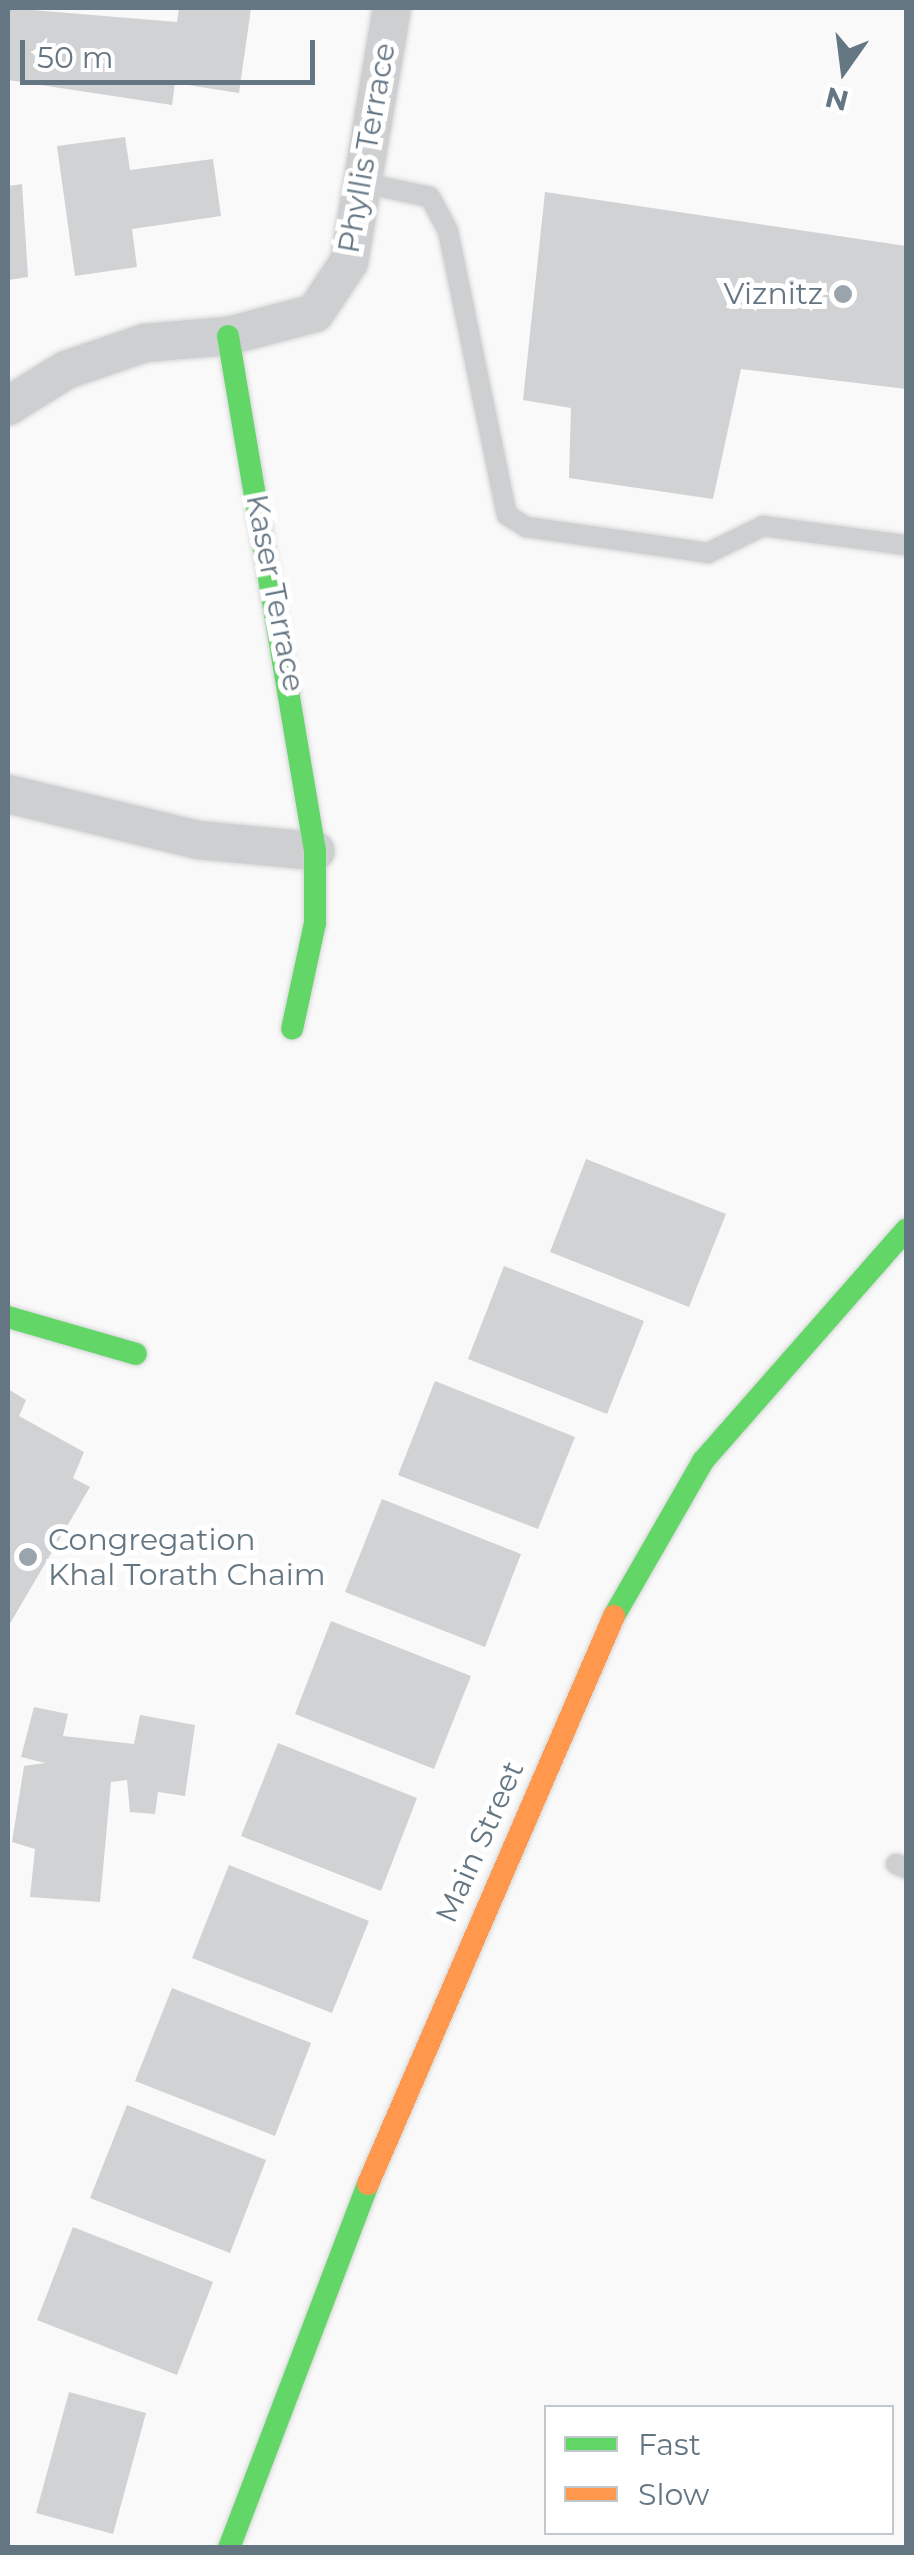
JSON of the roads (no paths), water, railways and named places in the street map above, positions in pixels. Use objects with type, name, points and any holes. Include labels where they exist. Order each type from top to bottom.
[{"type":"main road","name":"Kaser Terrace","points":[[228,336],[314,851],[315,923],[292,1030]]},
{"type":"main road","name":"Main Street","points":[[230,2548],[421,2046],[638,1562],[703,1461],[906,1230]]},
{"type":"main road","points":[[8,1318],[136,1354]]},
{"type":"street","name":"Phyllis Terrace","points":[[8,406],[66,370],[146,343],[228,336],[286,325],[335,291],[363,183],[392,8]]},
{"type":"street","points":[[8,794],[198,840],[314,851]]},
{"type":"lane","points":[[363,183],[430,198],[448,231],[507,515],[526,528],[708,552],[763,526],[906,545]]},
{"type":"place","name":"Viznitz","points":[[843,294]]},
{"type":"place","name":"Congregation Khal Torath Chaim","points":[[28,1557]]}]
